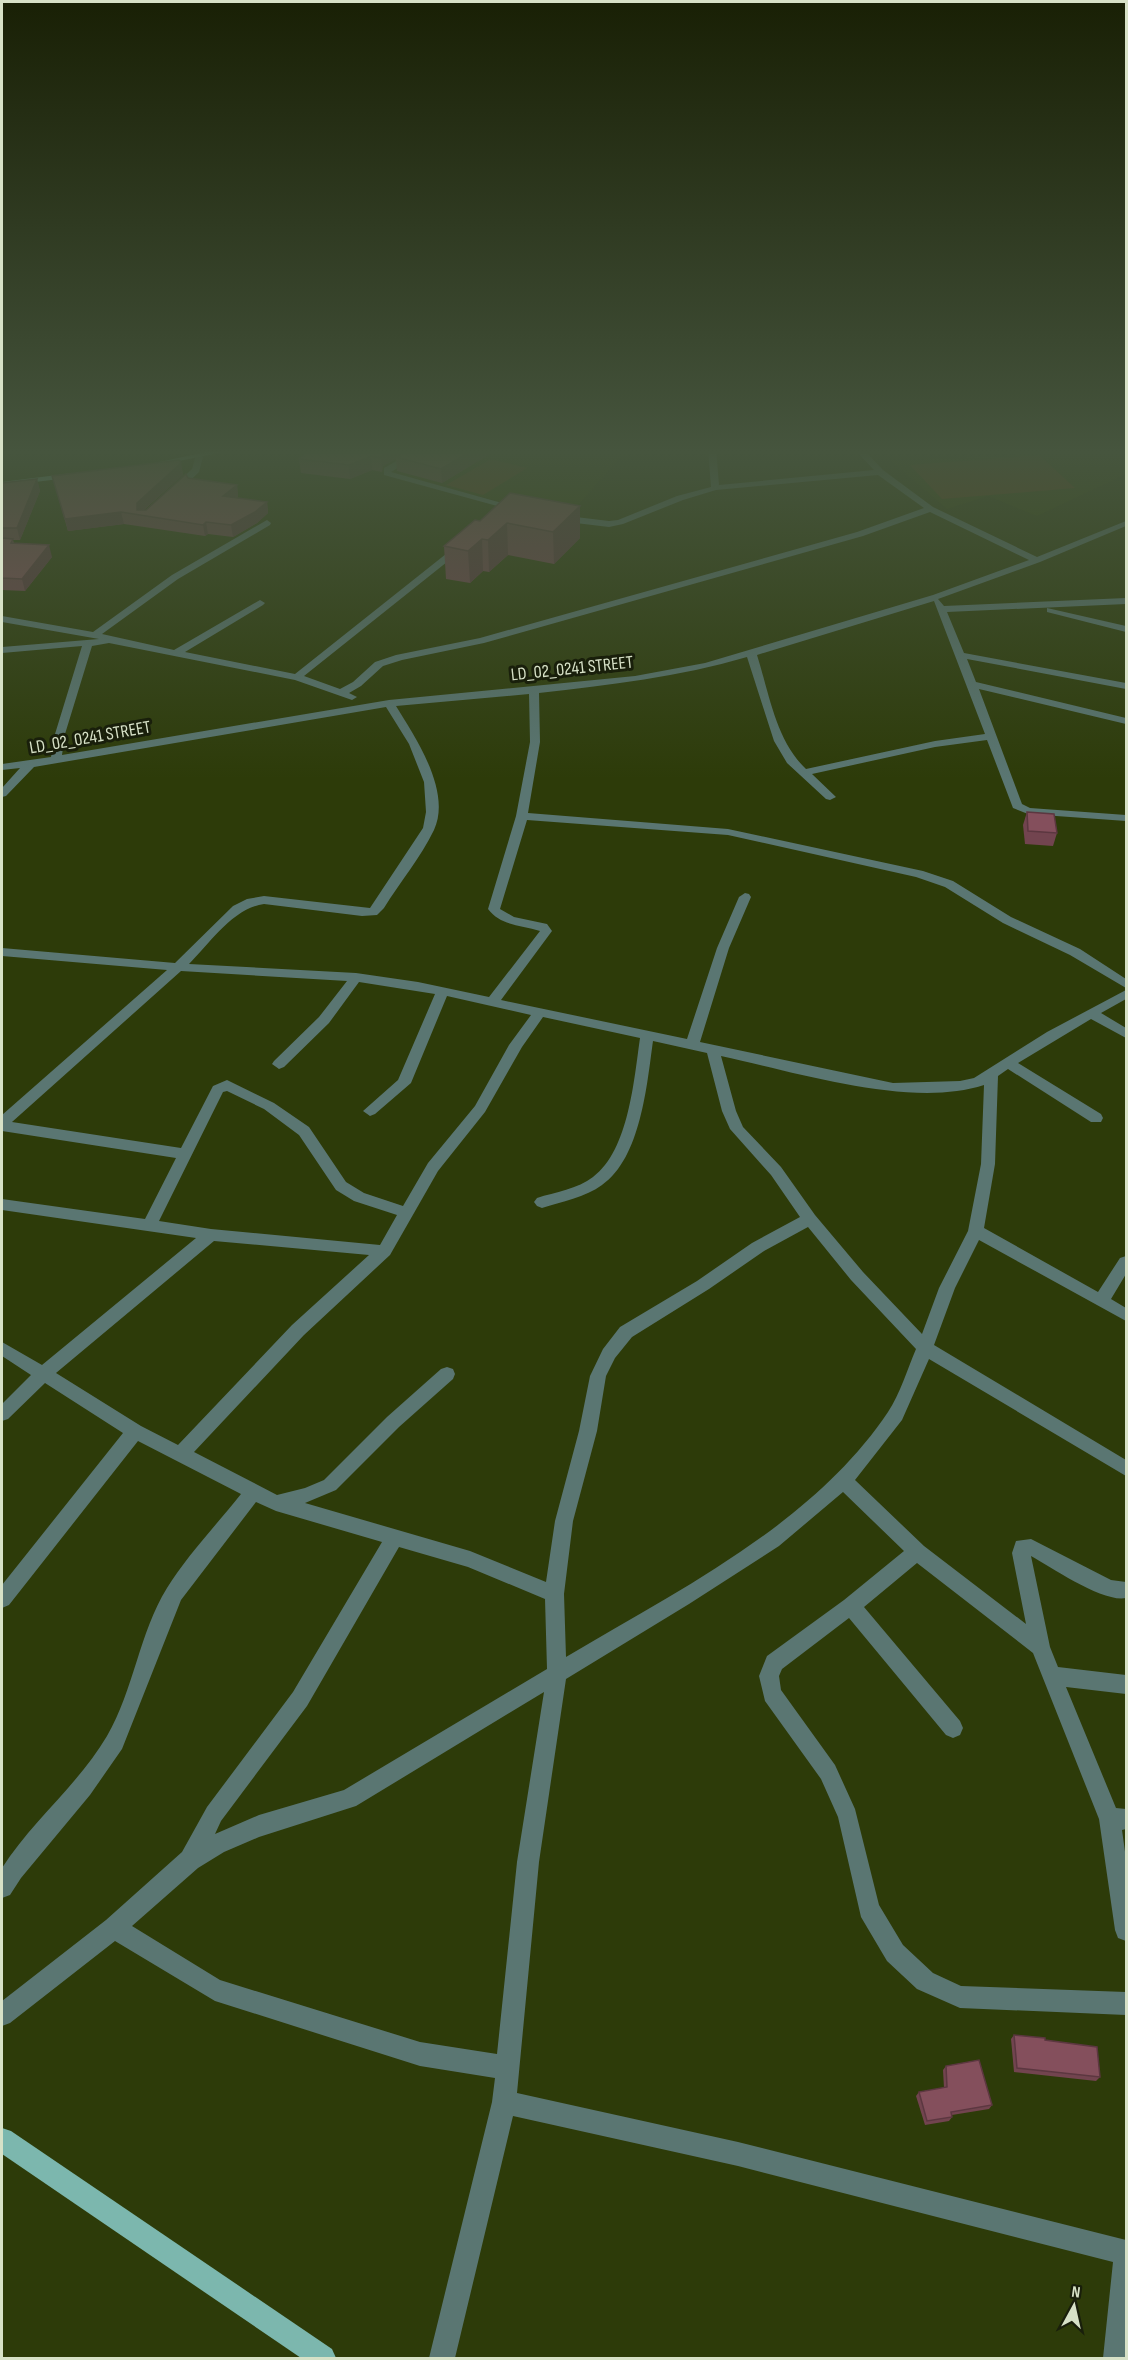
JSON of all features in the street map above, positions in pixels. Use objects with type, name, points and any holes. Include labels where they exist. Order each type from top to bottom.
[{"type":"main road","points":[[2,2140],[323,2358]]},
{"type":"street","points":[[2,650],[91,639],[175,578],[208,558]]},
{"type":"street","points":[[297,677],[446,558]]},
{"type":"street","points":[[343,692],[357,684],[379,664],[400,657],[481,640],[774,558]]},
{"type":"street","points":[[1033,558],[1037,560]]},
{"type":"street","name":"LD_02_0241 STREET","points":[[2,767],[389,703],[534,690],[635,678],[706,666],[936,597],[1041,558]]},
{"type":"street","points":[[936,597],[972,684],[1017,807],[1028,811],[1126,818]]},
{"type":"street","points":[[941,609],[1126,601]]},
{"type":"street","points":[[176,653],[260,603]]},
{"type":"street","points":[[1032,606],[1126,629]]},
{"type":"street","points":[[2,619],[91,639],[113,641],[297,677],[343,692],[357,700],[363,707]]},
{"type":"street","points":[[56,759],[60,734],[91,639]]},
{"type":"street","points":[[751,653],[778,741],[791,761],[830,797]]},
{"type":"street","points":[[960,655],[1126,686]]},
{"type":"street","points":[[972,684],[1126,721]]},
{"type":"street","points":[[493,1001],[546,931],[543,927],[506,919],[498,915],[494,909],[522,816],[535,742],[534,690]]},
{"type":"street","points":[[2,1124],[178,967],[237,909],[251,902],[264,900],[362,912],[374,912],[378,908],[429,828],[432,813],[430,782],[414,744],[389,703]]},
{"type":"street","points":[[803,773],[935,744],[991,736]]},
{"type":"street","points":[[2,794],[30,764]]},
{"type":"street","points":[[522,816],[728,832],[919,874],[949,884],[1006,920],[1076,952],[1126,984]]},
{"type":"street","points":[[692,1046],[723,948],[745,897]]},
{"type":"street","points":[[2,952],[178,967],[356,977],[493,1001],[539,1013],[893,1088],[960,1086],[978,1082],[1007,1062],[1126,994]]},
{"type":"street","points":[[279,1064],[324,1020],[356,977]]},
{"type":"street","points":[[370,1111],[404,1083],[443,991]]},
{"type":"street","points":[[180,1455],[298,1330],[384,1251],[433,1167],[480,1109],[516,1045],[539,1013]]},
{"type":"street","points":[[1093,1014],[1126,1034]]},
{"type":"street","points":[[542,1202],[597,1182],[614,1168],[622,1150],[638,1094],[647,1036]]},
{"type":"street","points":[[713,1050],[729,1112],[737,1129],[776,1171],[810,1219],[857,1276],[925,1348],[1126,1469]]},
{"type":"street","points":[[1007,1062],[1096,1118]]},
{"type":"street","points":[[3,2008],[114,1928],[190,1860],[216,1844],[259,1826],[349,1799],[557,1675],[772,1540],[844,1481],[896,1414],[925,1348],[947,1288],[976,1231],[988,1164],[991,1074]]},
{"type":"street","points":[[149,1225],[183,1154],[218,1089],[227,1085],[269,1106],[304,1131],[341,1186],[359,1197],[408,1213]]},
{"type":"street","points":[[2,1124],[183,1154]]},
{"type":"street","points":[[2,1205],[211,1235],[384,1251]]},
{"type":"street","points":[[442,2358],[504,2102],[528,1862],[557,1675],[554,1594],[564,1521],[588,1431],[598,1376],[609,1354],[626,1332],[703,1285],[758,1246],[810,1219]]},
{"type":"street","points":[[976,1231],[1126,1315]]},
{"type":"street","points":[[2,1414],[44,1373],[211,1235]]},
{"type":"street","points":[[1101,1301],[1126,1262]]},
{"type":"street","points":[[2,1348],[135,1431],[252,1493],[276,1503],[470,1560],[554,1594]]},
{"type":"street","points":[[276,1503],[308,1495],[330,1485],[393,1422],[447,1374]]},
{"type":"street","points":[[2,1599],[135,1431]]},
{"type":"street","points":[[844,1481],[917,1552],[1040,1647]]},
{"type":"street","points":[[2,1887],[13,1870],[83,1788],[115,1742],[174,1594],[252,1493]]},
{"type":"street","points":[[190,1860],[214,1814],[300,1699],[395,1537]]},
{"type":"street","points":[[1126,1590],[1120,1591],[1107,1587],[1031,1547],[1023,1547],[1021,1553],[1040,1647],[1118,1819],[1126,1930]]},
{"type":"street","points":[[917,1552],[851,1606],[774,1663],[769,1676],[772,1694],[828,1772],[848,1816],[869,1909],[895,1953],[926,1981],[960,1997],[1126,2004]]},
{"type":"street","points":[[851,1606],[953,1728]]},
{"type":"street","points":[[1054,1676],[1126,1684]]},
{"type":"street","points":[[114,1928],[215,1990],[420,2054],[508,2068]]},
{"type":"street","points":[[504,2102],[738,2154],[1126,2253]]},
{"type":"street","points":[[1116,2358],[1126,2260]]},
{"type":"building","points":[[2,558],[39,558],[22,579],[2,578]]},
{"type":"building","points":[[1027,812],[1054,814],[1057,833],[1028,831]]},
{"type":"building","points":[[1014,2035],[1097,2047],[1100,2077],[1017,2068]]},
{"type":"building","points":[[979,2060],[992,2105],[951,2112],[952,2117],[927,2121],[919,2092],[947,2087],[946,2066]]}]
